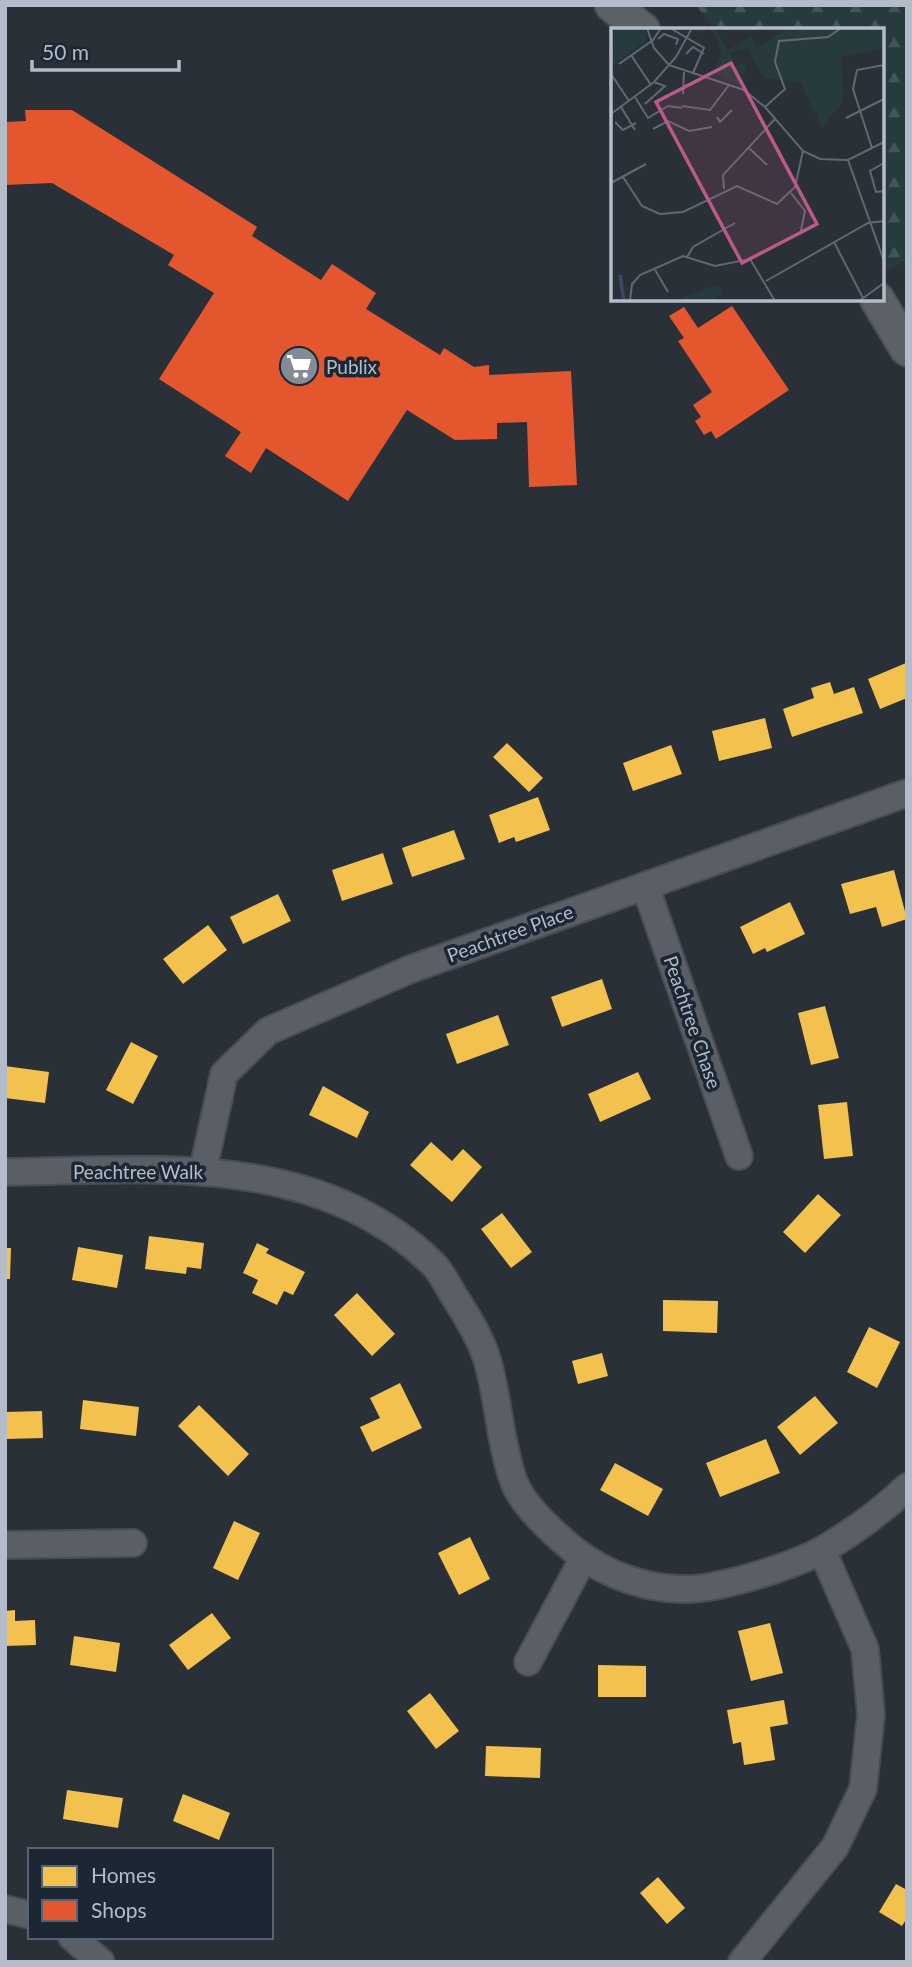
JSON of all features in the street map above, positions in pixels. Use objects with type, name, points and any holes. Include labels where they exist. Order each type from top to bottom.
[{"type":"main road","points":[[612,5],[641,28]]},
{"type":"street","name":"Peachtree Place","points":[[203,1170],[224,1074],[268,1031],[411,970],[907,793]]},
{"type":"street","name":"Peachtree Chase","points":[[646,888],[739,1156]]},
{"type":"street","name":"Peachtree Walk","points":[[5,1172],[203,1170],[298,1187],[341,1200],[373,1218],[434,1264],[465,1314],[488,1361],[514,1483],[541,1521],[583,1559],[628,1580],[682,1590],[739,1581],[822,1550],[890,1504],[907,1487]]},
{"type":"street","points":[[5,1545],[133,1544]]},
{"type":"street","points":[[742,1962],[835,1847],[863,1789],[871,1716],[864,1649],[822,1550]]},
{"type":"street","points":[[528,1662],[583,1559]]},
{"type":"street","points":[[5,1909],[28,1915]]},
{"type":"street","points":[[74,1939],[101,1962]]},
{"type":"green space","points":[[696,5],[907,5],[907,260],[886,270],[884,266],[884,28],[713,28]]},
{"type":"building: Homes","points":[[906,663],[907,698],[880,709],[868,679]]},
{"type":"building: Homes","points":[[830,682],[834,694],[854,687],[863,713],[792,737],[783,709],[814,698],[811,688]]},
{"type":"building: Homes","points":[[765,718],[772,748],[719,761],[712,731]]},
{"type":"building: Homes","points":[[507,743],[543,778],[529,792],[493,757]]},
{"type":"building: Homes","points":[[671,745],[682,774],[633,791],[623,763]]},
{"type":"building: Homes","points":[[538,797],[550,830],[516,842],[514,837],[499,843],[489,815]]},
{"type":"building: Homes","points":[[454,830],[465,859],[412,877],[402,848]]},
{"type":"building: Homes","points":[[383,853],[393,884],[342,901],[332,870]]},
{"type":"building: Homes","points":[[894,870],[907,919],[882,927],[876,907],[850,914],[841,884]]},
{"type":"building: Homes","points":[[278,894],[291,921],[243,944],[230,917]]},
{"type":"building: Homes","points":[[790,902],[805,934],[767,952],[765,948],[753,954],[740,927]]},
{"type":"building: Homes","points":[[208,925],[227,950],[183,984],[163,959]]},
{"type":"building: Homes","points":[[602,979],[612,1009],[562,1027],[551,997]]},
{"type":"building: Homes","points":[[825,1006],[839,1058],[811,1065],[798,1013]]},
{"type":"building: Homes","points":[[498,1015],[509,1045],[457,1064],[446,1034]]},
{"type":"building: Homes","points":[[131,1042],[158,1056],[133,1104],[106,1090]]},
{"type":"building: Homes","points":[[5,1066],[49,1072],[45,1103],[5,1098]]},
{"type":"building: Homes","points":[[638,1072],[651,1099],[600,1122],[588,1094]]},
{"type":"building: Homes","points":[[323,1086],[369,1112],[357,1138],[309,1115]]},
{"type":"building: Homes","points":[[847,1102],[853,1156],[824,1159],[818,1105]]},
{"type":"building: Homes","points":[[431,1142],[452,1161],[463,1149],[482,1167],[452,1202],[410,1165]]},
{"type":"building: Homes","points":[[818,1194],[841,1215],[805,1253],[783,1232]]},
{"type":"building: Homes","points":[[502,1213],[532,1252],[511,1268],[481,1229]]},
{"type":"building: Homes","points":[[149,1236],[204,1243],[201,1269],[187,1267],[186,1274],[145,1269]]},
{"type":"building: Homes","points":[[257,1243],[269,1249],[266,1253],[305,1272],[293,1295],[284,1291],[277,1305],[252,1293],[258,1280],[243,1273]]},
{"type":"building: Homes","points":[[78,1247],[123,1255],[117,1288],[72,1280]]},
{"type":"building: Homes","points":[[5,1248],[11,1248],[10,1279],[5,1279]]},
{"type":"building: Homes","points":[[357,1293],[395,1334],[372,1356],[334,1315]]},
{"type":"building: Homes","points":[[663,1300],[718,1301],[717,1333],[663,1331]]},
{"type":"building: Homes","points":[[869,1327],[900,1342],[877,1388],[847,1372]]},
{"type":"building: Homes","points":[[602,1353],[608,1376],[578,1384],[572,1361]]},
{"type":"building: Homes","points":[[400,1383],[422,1428],[372,1452],[360,1427],[380,1418],[370,1398]]},
{"type":"building: Homes","points":[[815,1396],[838,1423],[800,1455],[777,1427]]},
{"type":"building: Homes","points":[[83,1400],[139,1407],[136,1436],[80,1429]]},
{"type":"building: Homes","points":[[199,1405],[249,1454],[228,1476],[178,1426]]},
{"type":"building: Homes","points":[[42,1411],[43,1438],[6,1439],[5,1412]]},
{"type":"building: Homes","points":[[766,1439],[780,1473],[720,1497],[706,1463]]},
{"type":"building: Homes","points":[[615,1463],[663,1489],[648,1516],[600,1490]]},
{"type":"building: Homes","points":[[234,1521],[260,1533],[238,1580],[213,1568]]},
{"type":"building: Homes","points":[[470,1537],[490,1579],[459,1595],[438,1553]]},
{"type":"building: Homes","points":[[15,1610],[15,1621],[35,1620],[36,1645],[5,1646],[5,1611]]},
{"type":"building: Homes","points":[[212,1613],[231,1638],[188,1670],[169,1645]]},
{"type":"building: Homes","points":[[770,1623],[783,1673],[751,1681],[738,1631]]},
{"type":"building: Homes","points":[[74,1636],[120,1643],[116,1672],[70,1665]]},
{"type":"building: Homes","points":[[598,1665],[646,1666],[646,1697],[598,1697]]},
{"type":"building: Homes","points":[[430,1693],[459,1731],[436,1749],[407,1711]]},
{"type":"building: Homes","points":[[784,1700],[788,1724],[770,1727],[775,1760],[744,1765],[741,1742],[733,1744],[727,1710]]},
{"type":"building: Homes","points":[[486,1746],[541,1748],[540,1778],[485,1776]]},
{"type":"building: Homes","points":[[67,1790],[123,1798],[118,1828],[63,1819]]},
{"type":"building: Homes","points":[[183,1794],[230,1813],[219,1840],[173,1821]]},
{"type":"building: Homes","points":[[658,1877],[685,1908],[667,1924],[640,1893]]},
{"type":"building: Homes","points":[[896,1884],[907,1890],[907,1918],[902,1926],[879,1912]]},
{"type":"building: Shops","points":[[25,110],[72,110],[257,227],[252,236],[321,280],[332,264],[376,293],[366,309],[440,355],[444,348],[474,367],[489,365],[489,375],[571,371],[577,485],[529,487],[527,422],[497,423],[497,439],[455,440],[407,410],[348,501],[266,448],[251,473],[225,456],[241,432],[159,379],[214,293],[168,265],[174,255],[52,183],[5,185],[5,122],[26,121]]},
{"type":"building: Shops","points":[[732,306],[789,390],[716,439],[711,431],[704,435],[695,421],[701,417],[693,405],[712,392],[678,341],[684,338],[669,316],[684,307],[698,328]]},
{"type":"place","name":"Publix","points":[[299,366]]}]
